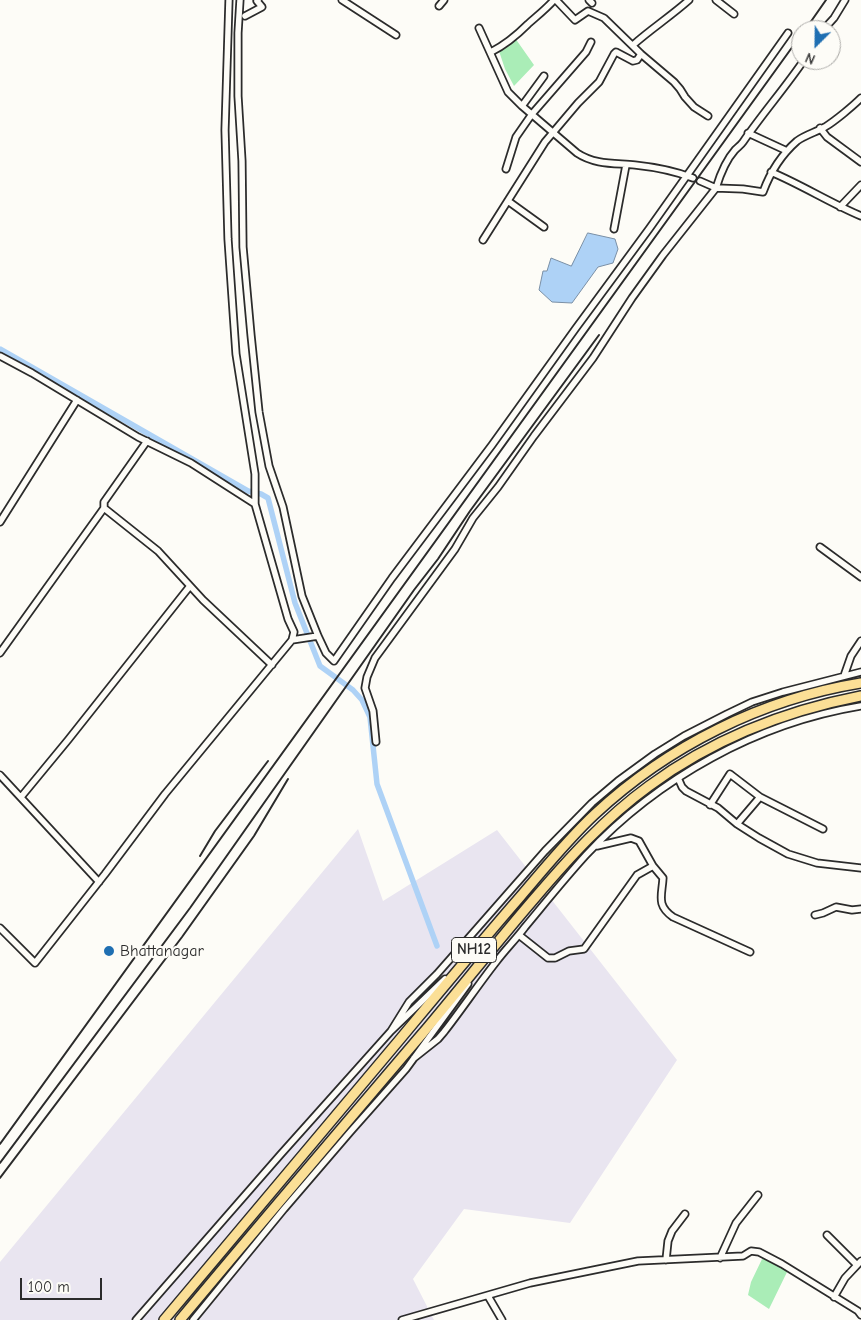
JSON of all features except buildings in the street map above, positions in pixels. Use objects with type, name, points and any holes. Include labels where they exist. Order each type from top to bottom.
[{"type":"highway","name":"NH12","points":[[164,1320],[467,959],[556,855],[594,814],[649,770],[695,741],[784,702],[861,682]]},
{"type":"highway","name":"NH12","points":[[180,1320],[492,949],[590,836],[656,780],[703,751],[759,725],[804,709],[861,696]]},
{"type":"street","points":[[0,928],[35,964],[165,794],[292,640],[294,632],[288,619],[255,504],[250,443],[236,354],[228,239],[225,130],[230,0]]},
{"type":"street","points":[[240,0],[238,96],[242,161],[243,248],[259,412],[269,466],[283,507],[302,596],[326,653],[334,661],[392,578],[492,446],[690,177],[788,33]]},
{"type":"street","points":[[244,16],[262,7],[258,0]]},
{"type":"street","points":[[342,0],[396,35]]},
{"type":"street","points":[[439,6],[444,0]]},
{"type":"street","points":[[491,52],[500,48],[518,34],[555,0],[575,20],[588,11],[604,18],[634,45],[641,54],[674,82],[694,107],[708,116]]},
{"type":"street","points":[[634,45],[672,16],[689,0]]},
{"type":"street","points":[[716,0],[734,14]]},
{"type":"street","points":[[832,20],[846,0]]},
{"type":"street","points":[[480,28],[508,92],[522,106],[586,158],[600,162],[649,167],[690,177]]},
{"type":"street","points":[[506,169],[516,137],[532,114],[586,52],[591,42]]},
{"type":"street","points":[[484,240],[545,142],[599,82],[614,54],[616,52],[620,53],[633,60],[637,60],[641,54]]},
{"type":"street","points":[[376,742],[374,711],[365,688],[366,677],[375,658],[455,549],[474,518],[593,358],[663,255],[716,188],[719,177],[735,150],[742,144],[748,133],[797,70]]},
{"type":"street","points":[[522,106],[544,76]]},
{"type":"street","points":[[700,182],[716,188],[763,192],[771,172],[797,141],[824,127],[861,98]]},
{"type":"street","points":[[820,128],[827,137],[861,162]]},
{"type":"street","points":[[748,133],[787,151]]},
{"type":"street","points":[[614,229],[626,165]]},
{"type":"street","points":[[771,172],[861,216]]},
{"type":"street","points":[[840,207],[861,185]]},
{"type":"street","points":[[508,201],[544,227]]},
{"type":"street","points":[[0,356],[147,441],[191,464],[255,504]]},
{"type":"street","points":[[0,522],[77,400]]},
{"type":"street","points":[[0,653],[104,508],[104,502],[147,441]]},
{"type":"street","points":[[104,508],[158,551],[203,600],[272,665]]},
{"type":"street","points":[[820,547],[861,576]]},
{"type":"street","points":[[21,798],[190,586]]},
{"type":"street","points":[[292,640],[318,636]]},
{"type":"street","points":[[844,676],[851,656],[861,641]]},
{"type":"street","points":[[391,1031],[409,1002],[437,974],[545,851],[592,803],[618,781],[654,754],[684,736],[752,702],[861,672]]},
{"type":"street","points":[[414,1058],[438,1039],[496,961],[595,846],[635,810],[678,778],[716,755],[792,723],[829,712],[861,706]]},
{"type":"street","points":[[710,805],[730,774],[760,797],[823,830]]},
{"type":"street","points":[[0,775],[99,882]]},
{"type":"street","points":[[678,778],[686,791],[718,808],[759,838],[788,854],[817,864],[861,868]]},
{"type":"street","points":[[738,824],[760,797]]},
{"type":"street","points":[[595,846],[631,838],[638,841],[653,866],[663,878],[661,904],[666,912],[673,917],[750,952]]},
{"type":"street","points":[[519,935],[548,958],[555,958],[569,951],[584,949],[637,875],[653,866]]},
{"type":"street","points":[[815,915],[836,907],[852,910],[861,909]]},
{"type":"street","points":[[193,1320],[351,1130],[406,1069],[492,949]]},
{"type":"street","points":[[136,1320],[280,1154],[391,1031],[467,959]]},
{"type":"street","points":[[720,1258],[736,1223],[758,1195]]},
{"type":"street","points":[[666,1260],[668,1241],[672,1231],[685,1214]]},
{"type":"street","points":[[827,1235],[859,1263],[845,1278],[834,1297]]},
{"type":"street","points":[[402,1320],[530,1284],[638,1260],[720,1258],[743,1256],[751,1251],[760,1252],[782,1264],[858,1311],[861,1315]]},
{"type":"street","points":[[488,1296],[502,1320]]},
{"type":"shaded area","points":[[358,829],[383,901],[497,830],[677,1060],[570,1223],[464,1209],[413,1279],[434,1320],[0,1320],[0,1262]]},
{"type":"green space","points":[[515,38],[534,65],[514,86],[505,69],[499,51]]},
{"type":"green space","points":[[763,1257],[788,1270],[769,1309],[748,1295],[751,1282]]},
{"type":"water","points":[[588,233],[615,239],[618,249],[613,263],[598,267],[572,303],[552,302],[539,290],[543,271],[547,271],[551,258],[571,266]]},
{"type":"waterway","points":[[0,349],[248,491],[268,498],[295,603],[320,666],[353,690],[362,700],[370,717],[377,784],[437,946]]},
{"type":"railway","points":[[812,20],[826,0]]},
{"type":"railway","points":[[0,1144],[791,49]]},
{"type":"railway","points":[[0,1163],[190,908],[414,590],[438,559],[470,511],[599,335]]},
{"type":"railway","points":[[200,856],[215,831],[268,761]]},
{"type":"railway","points":[[0,1178],[182,937],[254,836],[288,779]]},
{"type":"place","name":"Bhattanagar","points":[[109,951]]}]
